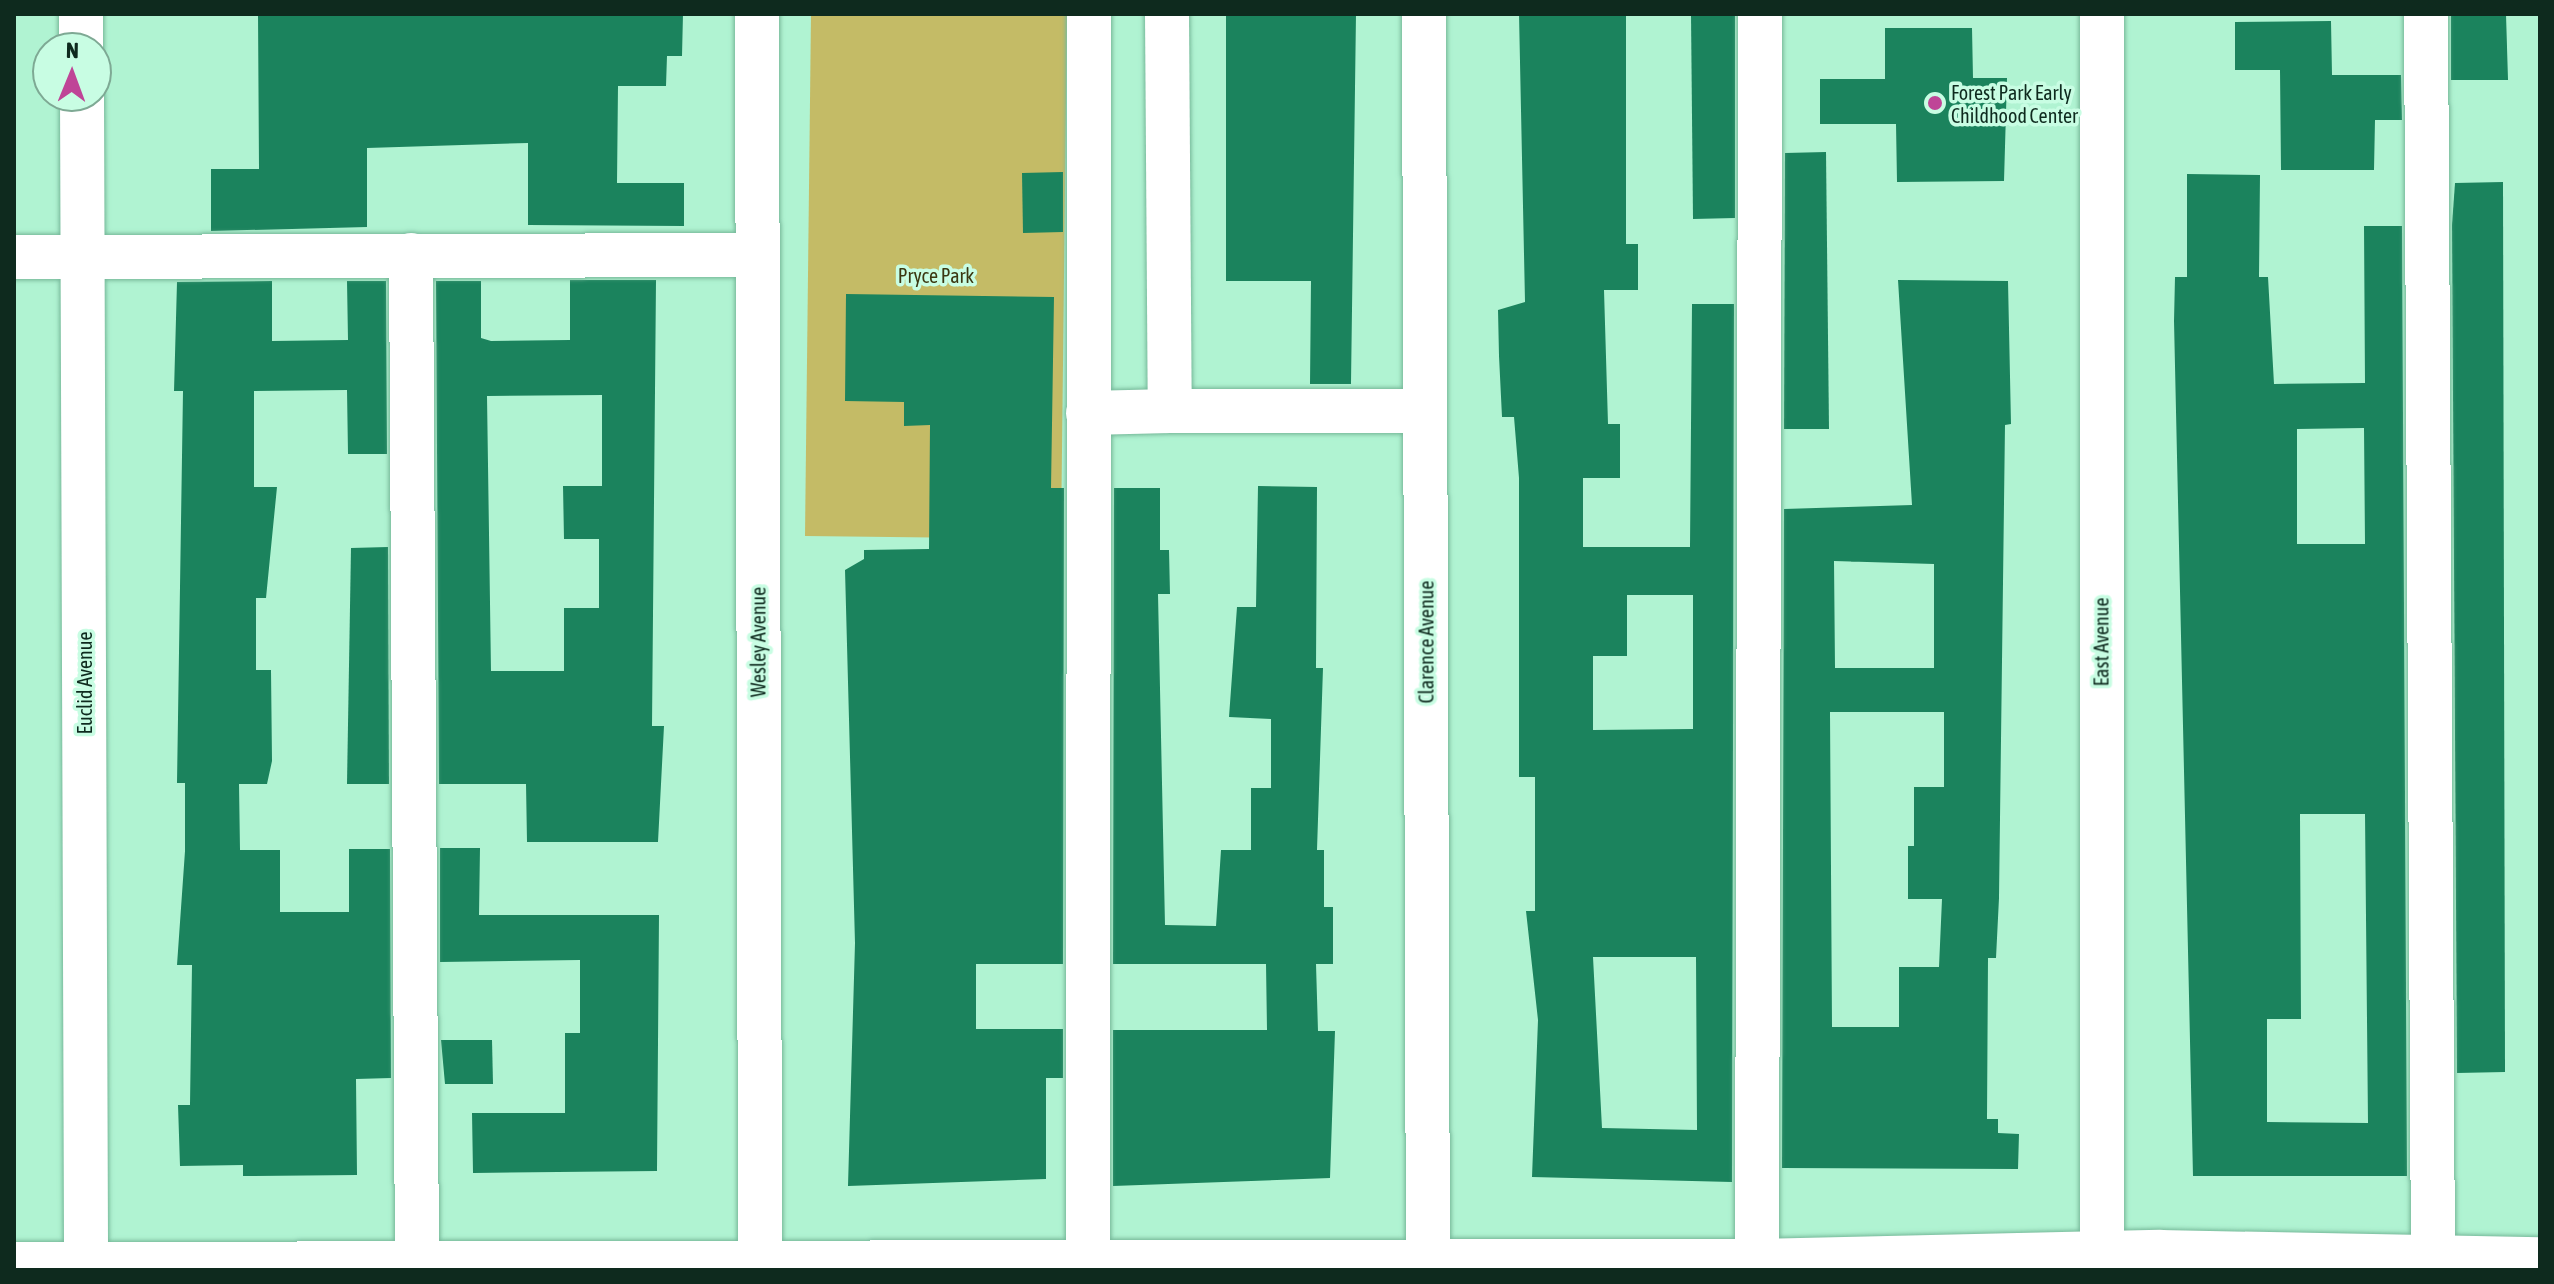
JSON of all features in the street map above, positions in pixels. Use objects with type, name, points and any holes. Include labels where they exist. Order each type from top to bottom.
[{"type":"street","name":"Wesley Avenue","points":[[757,14],[760,1266]]},
{"type":"street","points":[[1088,1266],[1089,14]]},
{"type":"street","points":[[1167,14],[1170,411]]},
{"type":"street","name":"Clarence Avenue","points":[[1424,14],[1428,1266]]},
{"type":"street","points":[[1757,1265],[1760,14]]},
{"type":"street","name":"East Avenue","points":[[2102,14],[2102,1261]]},
{"type":"street","points":[[2426,14],[2433,1265]]},
{"type":"street","name":"Euclid Avenue","points":[[82,112],[86,1267]]},
{"type":"street","points":[[411,255],[417,1267]]},
{"type":"street","points":[[14,257],[757,255]]},
{"type":"street","points":[[1088,413],[1425,411]]},
{"type":"street","points":[[14,1264],[86,1267],[1428,1266],[2102,1261],[2433,1265],[2540,1259]]},
{"type":"green space","name":"Pryce Park","points":[[811,14],[1067,14],[1061,539],[805,536]]},
{"type":"building","points":[[258,14],[683,14],[682,56],[667,56],[666,86],[618,86],[617,183],[684,183],[684,226],[528,225],[528,143],[367,148],[367,227],[211,231],[211,169],[259,169]]},
{"type":"building","points":[[1226,14],[1356,14],[1351,384],[1310,384],[1311,281],[1226,281]]},
{"type":"building","points":[[1519,14],[1626,14],[1626,244],[1638,244],[1638,290],[1604,290],[1608,424],[1620,424],[1620,478],[1583,478],[1583,547],[1690,547],[1692,304],[1734,304],[1732,1182],[1532,1177],[1538,1020],[1526,911],[1535,911],[1535,777],[1519,777],[1519,478],[1514,417],[1502,417],[1498,310],[1525,302]],"holes":[[[1627,595],[1693,595],[1693,729],[1593,730],[1593,656],[1627,656]],[[1593,957],[1696,957],[1697,1130],[1602,1128]]]},
{"type":"building","points":[[1691,14],[1735,14],[1735,218],[1693,219]]},
{"type":"building","points":[[2451,14],[2506,14],[2508,80],[2451,80]]},
{"type":"building","points":[[2331,21],[2332,75],[2401,75],[2402,120],[2375,120],[2374,170],[2281,170],[2280,70],[2235,70],[2235,22]]},
{"type":"building","points":[[1885,28],[1972,28],[1973,78],[2007,78],[2004,181],[1897,182],[1896,124],[1820,124],[1820,79],[1885,79]]},
{"type":"building","points":[[1826,152],[1829,429],[1784,429],[1785,153]]},
{"type":"building","points":[[1063,172],[1063,232],[1023,233],[1022,173]]},
{"type":"building","points":[[2187,174],[2260,175],[2259,277],[2268,277],[2274,384],[2365,383],[2364,226],[2402,226],[2407,1176],[2193,1176],[2174,321],[2175,277],[2187,277]],"holes":[[[2364,428],[2365,544],[2297,544],[2297,429]],[[2300,814],[2365,814],[2368,1123],[2267,1122],[2267,1019],[2301,1019]]]},
{"type":"building","points":[[2503,182],[2505,1072],[2457,1073],[2452,225],[2455,183]]},
{"type":"building","points":[[570,280],[656,280],[652,726],[664,726],[658,842],[527,842],[526,784],[439,784],[436,281],[481,281],[481,338],[491,341],[570,340]],"holes":[[[602,395],[602,486],[563,486],[564,539],[599,539],[599,608],[564,608],[564,671],[491,671],[487,396]]]},
{"type":"building","points":[[1898,280],[2008,281],[2011,424],[2005,425],[1999,898],[1996,958],[1988,958],[1987,1119],[1998,1119],[1998,1133],[2019,1134],[2018,1169],[1782,1168],[1784,509],[1912,505]],"holes":[[[1834,561],[1934,564],[1934,668],[1835,668]],[[1830,712],[1944,712],[1944,787],[1914,787],[1914,846],[1908,846],[1908,899],[1942,899],[1939,967],[1899,967],[1899,1027],[1832,1027]]]},
{"type":"building","points":[[272,281],[272,341],[348,340],[347,281],[386,281],[387,454],[348,454],[347,390],[254,391],[254,487],[277,487],[266,598],[256,598],[256,670],[271,670],[272,761],[267,784],[239,784],[240,850],[280,850],[280,912],[349,912],[349,849],[390,849],[391,1078],[356,1079],[357,1175],[243,1176],[243,1165],[180,1166],[178,1105],[190,1105],[192,965],[177,965],[185,851],[185,783],[177,783],[183,391],[174,391],[177,282]]},
{"type":"building","points":[[846,294],[1054,297],[1051,488],[1064,488],[1063,964],[976,964],[976,1029],[1063,1029],[1063,1078],[1046,1078],[1046,1179],[848,1186],[855,943],[845,570],[864,559],[864,550],[929,549],[930,425],[904,426],[904,402],[845,401]]},
{"type":"building","points":[[1258,486],[1317,487],[1316,668],[1323,668],[1317,850],[1324,850],[1324,907],[1333,907],[1333,964],[1316,964],[1318,1031],[1335,1031],[1330,1178],[1113,1186],[1113,1030],[1267,1030],[1266,964],[1113,964],[1114,488],[1160,488],[1160,550],[1169,550],[1170,594],[1158,594],[1165,925],[1216,926],[1221,850],[1251,850],[1251,788],[1271,788],[1271,719],[1229,717],[1237,607],[1256,607]]},
{"type":"building","points":[[388,547],[389,784],[347,784],[351,548]]},
{"type":"building","points":[[440,848],[480,848],[479,915],[659,915],[657,1171],[473,1173],[472,1113],[565,1113],[565,1033],[580,1033],[580,960],[440,962]]},
{"type":"building","points":[[441,1040],[492,1040],[493,1084],[445,1084]]},
{"type":"place","name":"Forest Park Early Childhood Center","points":[[1935,103]]}]
